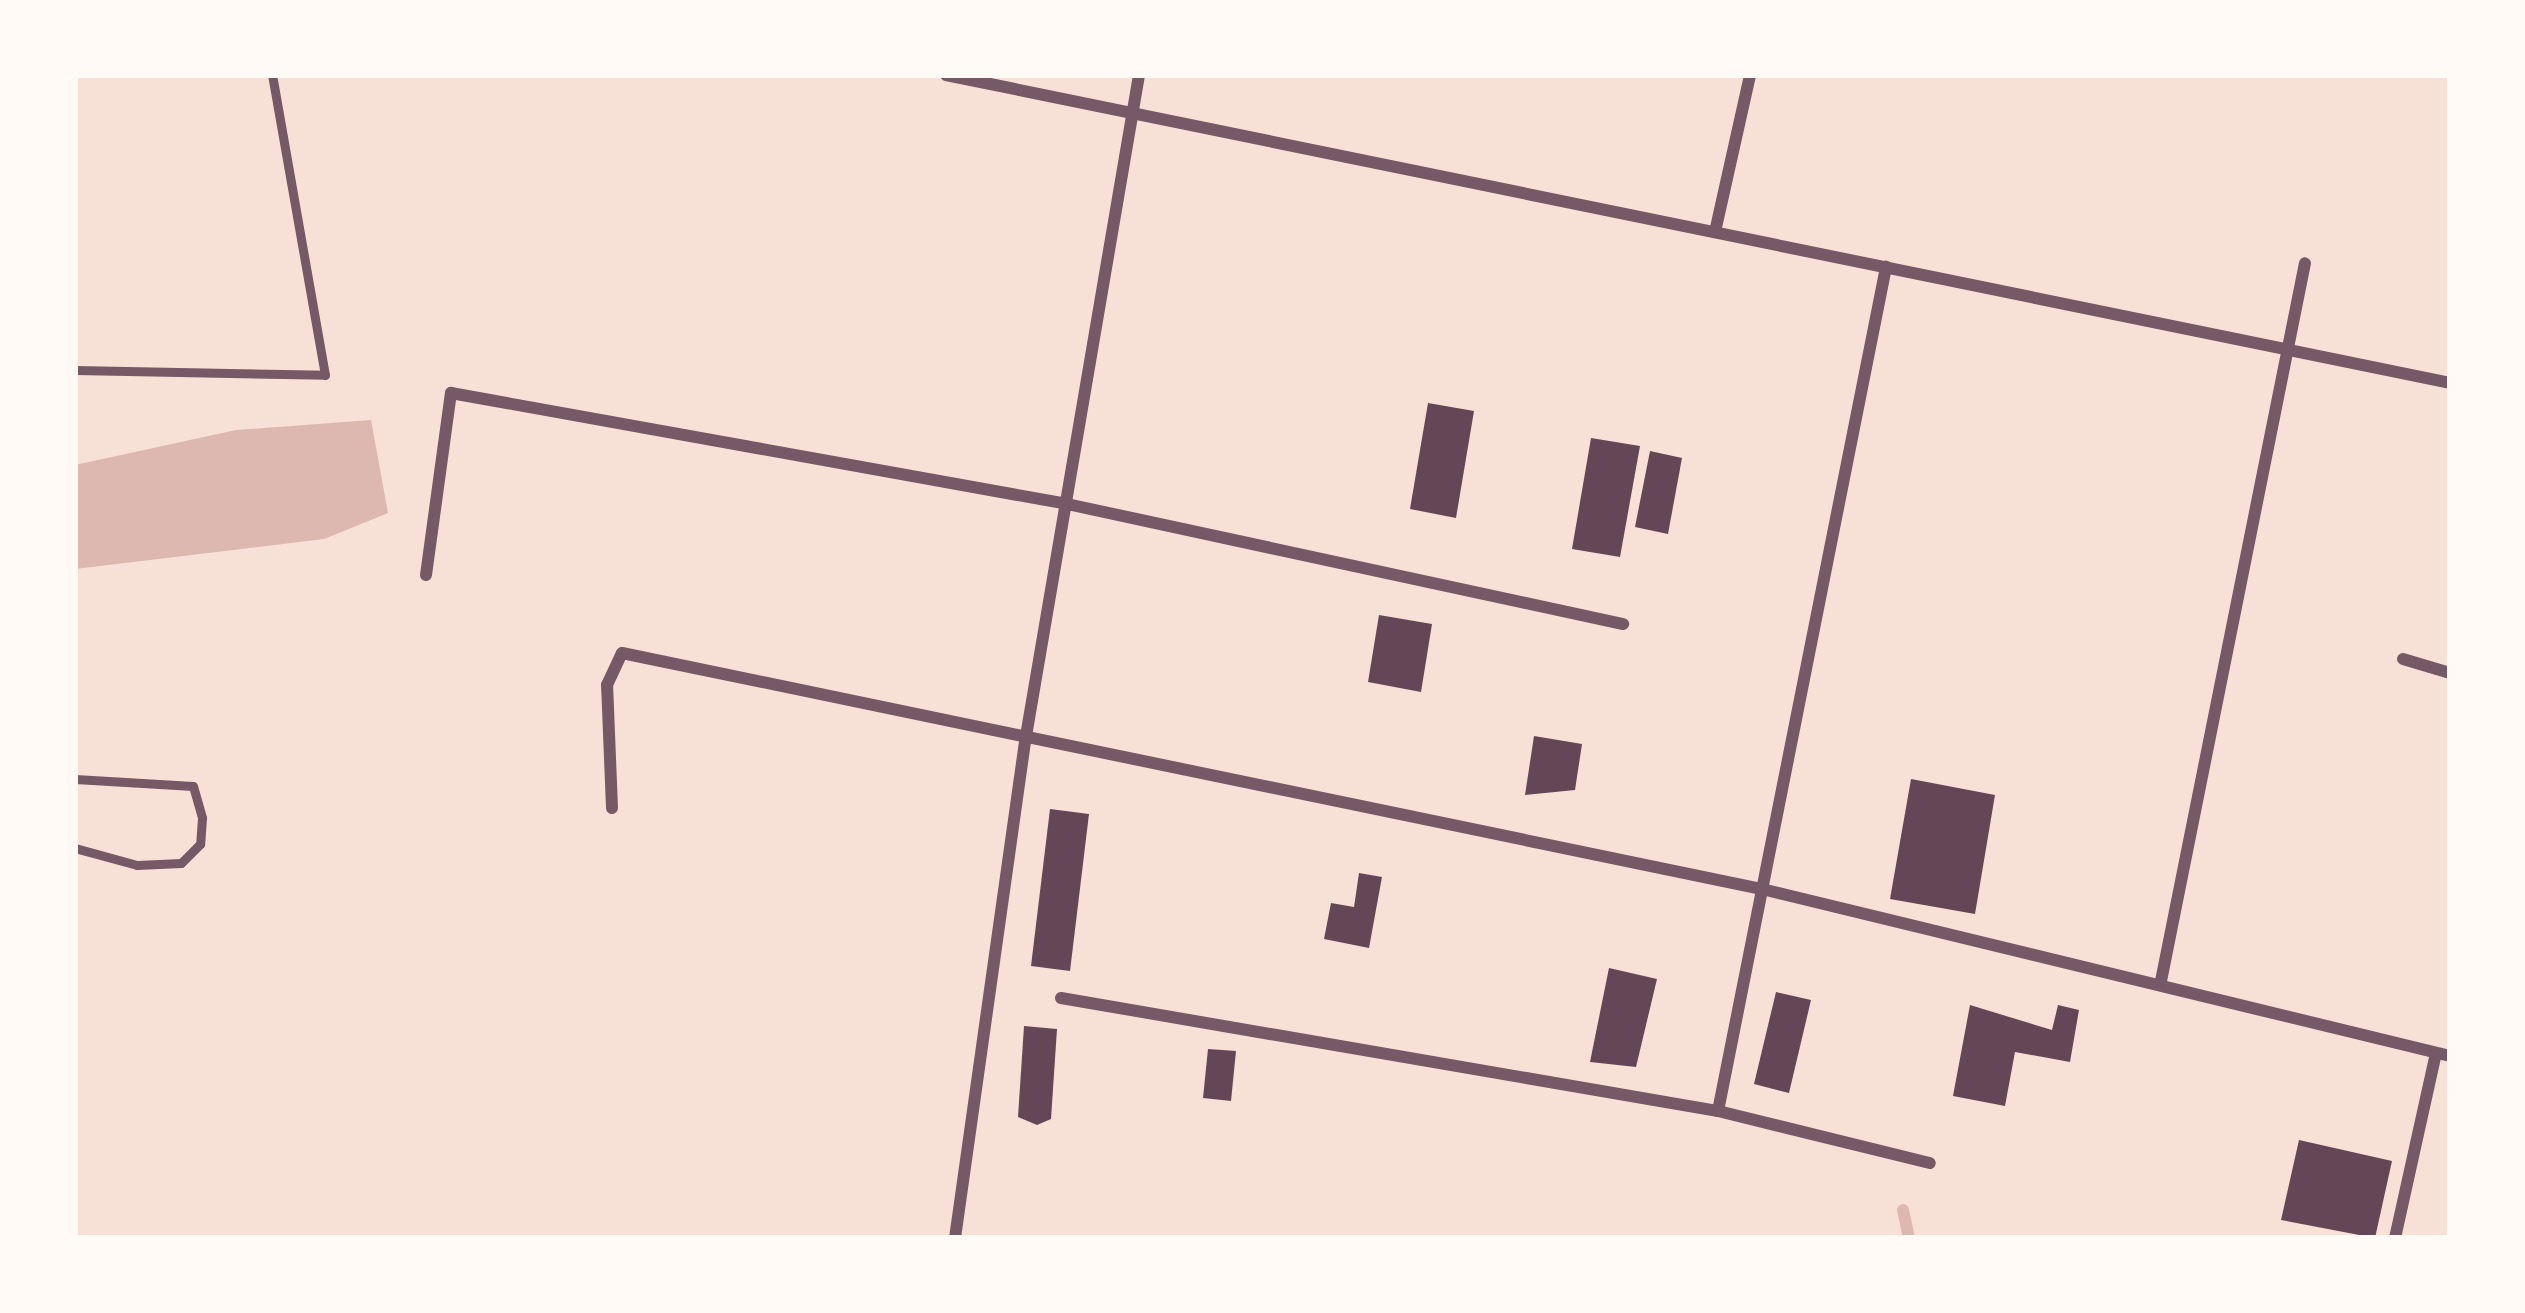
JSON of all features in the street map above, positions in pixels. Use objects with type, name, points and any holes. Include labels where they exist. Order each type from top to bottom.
[{"type":"street","points":[[946,75],[2450,382]]},
{"type":"street","points":[[955,1238],[1025,742],[1139,75]]},
{"type":"street","points":[[1715,232],[1750,75]]},
{"type":"street","points":[[2161,981],[2306,263]]},
{"type":"street","points":[[1718,1111],[1766,890],[1886,267]]},
{"type":"street","points":[[425,575],[451,393],[1067,504],[1623,624]]},
{"type":"street","points":[[612,808],[607,685],[622,653],[1025,742],[1766,890],[2161,981],[2443,1054],[2395,1238]]},
{"type":"street","points":[[2402,659],[2450,673]]},
{"type":"street","points":[[1061,998],[1718,1111],[1930,1163]]},
{"type":"lane","points":[[75,370],[326,375],[272,75]]},
{"type":"lane","points":[[75,779],[193,786],[202,818],[200,844],[182,863],[75,848]]},
{"type":"shaded area","points":[[371,420],[388,513],[324,539],[75,569],[75,465],[236,430]]},
{"type":"building","points":[[1428,403],[1474,411],[1456,518],[1410,509]]},
{"type":"building","points":[[1591,438],[1640,446],[1620,557],[1572,549]]},
{"type":"building","points":[[1650,451],[1682,458],[1668,534],[1635,527]]},
{"type":"building","points":[[1379,615],[1432,624],[1421,692],[1368,682]]},
{"type":"building","points":[[1534,736],[1582,744],[1575,790],[1525,795]]},
{"type":"building","points":[[1911,779],[1995,795],[1975,914],[1890,899]]},
{"type":"building","points":[[1050,809],[1089,814],[1070,971],[1031,966]]},
{"type":"building","points":[[1359,873],[1382,877],[1369,948],[1324,939],[1331,903],[1354,907]]},
{"type":"building","points":[[1609,968],[1657,979],[1636,1067],[1590,1062]]},
{"type":"building","points":[[1776,992],[1811,1000],[1789,1093],[1754,1084]]},
{"type":"building","points":[[1970,1005],[2052,1030],[2058,1005],[2079,1010],[2070,1062],[2015,1052],[2005,1106],[1953,1096]]},
{"type":"building","points":[[1024,1026],[1057,1029],[1051,1119],[1037,1125],[1018,1117]]},
{"type":"building","points":[[1208,1049],[1236,1051],[1231,1101],[1203,1098]]},
{"type":"building","points":[[2299,1140],[2392,1161],[2375,1238],[2281,1220]]},
{"type":"waterway","points":[[1903,1210],[1909,1238]]}]
